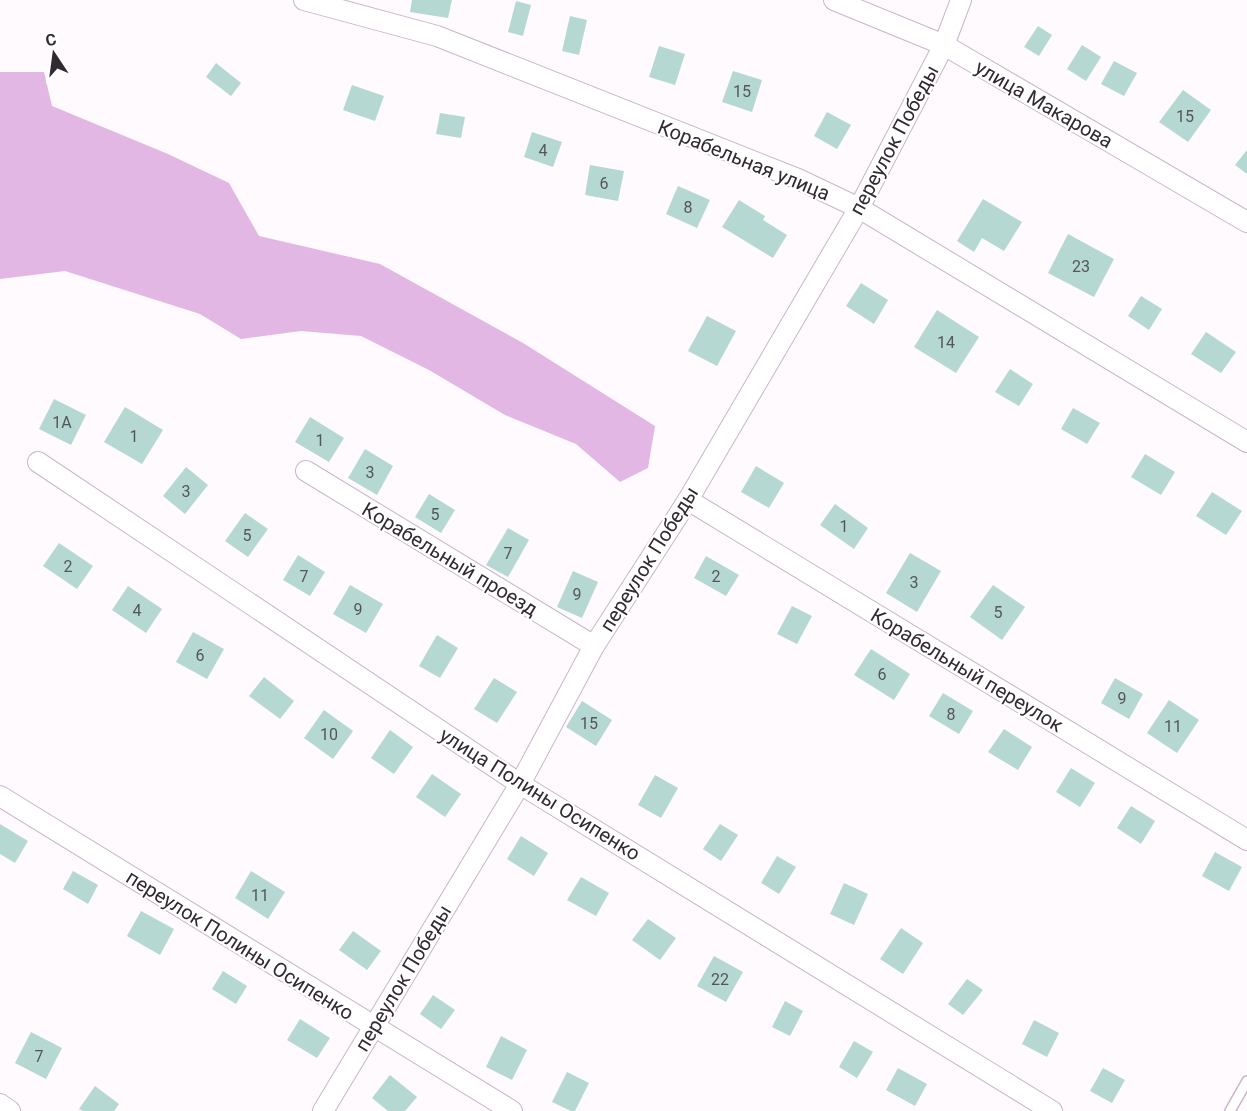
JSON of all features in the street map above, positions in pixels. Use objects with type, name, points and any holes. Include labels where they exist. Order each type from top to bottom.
[{"type":"street","name":"Корабельная улица","points":[[304,0],[437,36],[798,179],[859,208],[1247,442]]},
{"type":"street","name":"улица Макарова","points":[[834,0],[944,45],[1247,222]]},
{"type":"street","name":"переулок Победы","points":[[323,1111],[520,784],[594,646],[688,500],[859,208],[944,45],[961,0]]},
{"type":"street","name":"улица Полины Осипенко","points":[[38,462],[520,784],[1052,1111]]},
{"type":"street","name":"Корабельный проезд","points":[[306,471],[594,646]]},
{"type":"street","name":"Корабельный переулок","points":[[688,500],[1247,840]]},
{"type":"street","name":"переулок Полины Осипенко","points":[[0,796],[512,1111]]},
{"type":"street","points":[[0,1104],[10,1111]]},
{"type":"lane","points":[[1230,1111],[1247,1081]]},
{"type":"shaded area","points":[[0,72],[44,72],[52,106],[168,154],[229,183],[259,236],[380,264],[523,343],[655,426],[648,468],[620,482],[576,444],[505,415],[429,370],[361,336],[301,331],[241,339],[200,314],[65,271],[0,279]]},
{"type":"building","points":[[412,0],[452,0],[448,18],[410,12]]},
{"type":"building","points":[[516,1],[531,5],[523,36],[508,32]]},
{"type":"building","points":[[570,16],[587,20],[579,55],[562,51]]},
{"type":"building","points":[[1038,26],[1052,35],[1039,56],[1024,47]]},
{"type":"building","points":[[1082,45],[1101,57],[1086,81],[1067,69]]},
{"type":"building","points":[[659,46],[685,54],[675,85],[649,77]]},
{"type":"building","points":[[1114,61],[1137,73],[1124,96],[1101,84]]},
{"type":"building","points":[[216,63],[241,83],[231,96],[206,77]]},
{"type":"building","points":[[733,71],[762,80],[752,112],[722,102]]},
{"type":"building","points":[[352,85],[384,96],[375,121],[343,110]]},
{"type":"building","points":[[1183,90],[1211,110],[1188,142],[1159,122]]},
{"type":"building","points":[[827,112],[851,125],[837,149],[814,136]]},
{"type":"building","points":[[440,113],[465,117],[461,138],[436,134]]},
{"type":"building","points":[[532,132],[562,142],[553,167],[524,157]]},
{"type":"building","points":[[1247,150],[1247,174],[1235,165]]},
{"type":"building","points":[[590,165],[624,171],[618,201],[585,195]]},
{"type":"building","points":[[678,186],[710,200],[697,228],[666,214]]},
{"type":"building","points":[[983,199],[1022,222],[1004,251],[982,238],[974,252],[957,241]]},
{"type":"building","points":[[739,200],[765,216],[763,220],[787,235],[773,258],[722,227]]},
{"type":"building","points":[[1068,234],[1114,259],[1094,297],[1048,273]]},
{"type":"building","points":[[861,283],[888,300],[874,324],[846,306]]},
{"type":"building","points":[[1141,296],[1162,309],[1149,330],[1128,316]]},
{"type":"building","points":[[937,310],[979,337],[956,373],[914,347]]},
{"type":"building","points":[[707,316],[736,331],[717,366],[688,351]]},
{"type":"building","points":[[1206,332],[1236,352],[1221,373],[1191,354]]},
{"type":"building","points":[[1010,369],[1033,384],[1019,406],[995,392]]},
{"type":"building","points":[[54,399],[86,415],[71,445],[39,429]]},
{"type":"building","points":[[125,407],[163,430],[142,464],[104,442]]},
{"type":"building","points":[[1073,408],[1100,423],[1087,444],[1061,429]]},
{"type":"building","points":[[310,417],[344,438],[329,462],[295,442]]},
{"type":"building","points":[[365,449],[393,466],[377,495],[348,478]]},
{"type":"building","points":[[1145,454],[1175,472],[1161,495],[1131,477]]},
{"type":"building","points":[[756,466],[784,483],[769,508],[741,492]]},
{"type":"building","points":[[186,467],[208,485],[185,514],[163,496]]},
{"type":"building","points":[[1212,492],[1242,511],[1226,535],[1196,516]]},
{"type":"building","points":[[429,494],[455,510],[441,533],[415,517]]},
{"type":"building","points":[[835,504],[868,528],[854,549],[820,525]]},
{"type":"building","points":[[245,513],[268,529],[248,557],[225,541]]},
{"type":"building","points":[[508,528],[529,540],[508,577],[486,565]]},
{"type":"building","points":[[59,543],[93,566],[77,589],[43,566]]},
{"type":"building","points":[[910,553],[941,571],[917,612],[886,593]]},
{"type":"building","points":[[298,555],[325,572],[310,596],[283,580]]},
{"type":"building","points":[[706,556],[739,575],[726,596],[694,578]]},
{"type":"building","points":[[573,571],[598,582],[582,618],[557,607]]},
{"type":"building","points":[[350,585],[383,604],[366,633],[333,614]]},
{"type":"building","points":[[993,585],[1025,607],[1002,640],[970,617]]},
{"type":"building","points":[[128,586],[162,609],[146,633],[112,610]]},
{"type":"building","points":[[792,606],[812,616],[797,644],[777,634]]},
{"type":"building","points":[[193,632],[224,649],[207,679],[176,662]]},
{"type":"building","points":[[437,635],[458,648],[440,678],[419,666]]},
{"type":"building","points":[[871,649],[910,674],[894,700],[854,675]]},
{"type":"building","points":[[264,677],[294,701],[280,719],[249,696]]},
{"type":"building","points":[[494,678],[517,692],[497,723],[474,709]]},
{"type":"building","points":[[1115,678],[1143,694],[1129,719],[1101,703]]},
{"type":"building","points":[[943,693],[973,711],[959,734],[929,716]]},
{"type":"building","points":[[1169,700],[1199,720],[1177,753],[1147,733]]},
{"type":"building","points":[[582,701],[612,720],[596,746],[566,727]]},
{"type":"building","points":[[324,710],[353,731],[333,759],[304,738]]},
{"type":"building","points":[[1004,729],[1032,747],[1018,770],[988,752]]},
{"type":"building","points":[[390,730],[413,747],[394,774],[371,758]]},
{"type":"building","points":[[1071,768],[1095,783],[1080,807],[1056,792]]},
{"type":"building","points":[[432,774],[461,794],[445,817],[416,797]]},
{"type":"building","points":[[655,775],[678,788],[661,818],[638,805]]},
{"type":"building","points":[[1131,806],[1155,821],[1141,844],[1117,828]]},
{"type":"building","points":[[0,824],[28,841],[15,863],[0,854]]},
{"type":"building","points":[[720,824],[738,835],[721,861],[703,849]]},
{"type":"building","points":[[521,836],[548,853],[534,876],[507,859]]},
{"type":"building","points":[[1215,852],[1242,867],[1229,891],[1202,876]]},
{"type":"building","points":[[777,856],[796,867],[779,894],[761,883]]},
{"type":"building","points":[[73,871],[98,885],[88,904],[63,889]]},
{"type":"building","points":[[251,871],[285,892],[268,919],[235,898]]},
{"type":"building","points":[[581,877],[609,893],[596,916],[567,900]]},
{"type":"building","points":[[844,883],[868,894],[854,925],[830,914]]},
{"type":"building","points":[[141,911],[174,929],[160,955],[127,936]]},
{"type":"building","points":[[648,919],[676,938],[660,960],[632,940]]},
{"type":"building","points":[[901,928],[923,943],[903,974],[880,959]]},
{"type":"building","points":[[353,931],[381,951],[367,970],[339,950]]},
{"type":"building","points":[[714,956],[743,972],[726,1002],[697,986]]},
{"type":"building","points":[[223,971],[247,986],[236,1004],[212,989]]},
{"type":"building","points":[[967,979],[983,990],[963,1015],[948,1004]]},
{"type":"building","points":[[433,995],[455,1010],[441,1029],[420,1014]]},
{"type":"building","points":[[785,1001],[803,1011],[790,1036],[772,1027]]},
{"type":"building","points":[[300,1019],[330,1038],[317,1058],[287,1040]]},
{"type":"building","points":[[1034,1020],[1059,1033],[1047,1057],[1022,1044]]},
{"type":"building","points":[[31,1032],[62,1048],[46,1079],[15,1063]]},
{"type":"building","points":[[501,1036],[527,1050],[512,1080],[486,1067]]},
{"type":"building","points":[[854,1041],[873,1052],[857,1078],[839,1067]]},
{"type":"building","points":[[898,1068],[927,1084],[915,1106],[886,1090]]},
{"type":"building","points":[[1103,1068],[1125,1080],[1112,1103],[1090,1091]]},
{"type":"building","points":[[567,1072],[589,1083],[575,1111],[552,1102]]},
{"type":"building","points":[[390,1075],[417,1097],[405,1111],[388,1111],[372,1098]]},
{"type":"building","points":[[95,1086],[119,1104],[114,1111],[79,1109]]}]
